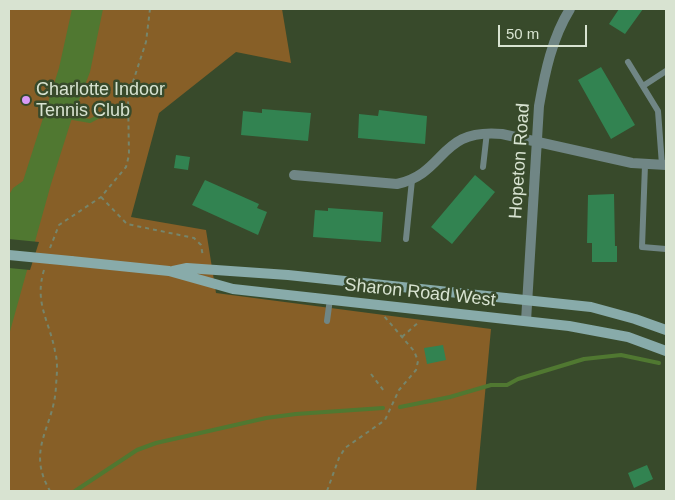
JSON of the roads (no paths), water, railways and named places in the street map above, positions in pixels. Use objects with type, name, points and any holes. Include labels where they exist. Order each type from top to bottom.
[{"type":"main road","name":"Sharon Road West","points":[[9,255],[169,271],[233,288],[569,326],[628,337],[666,351]]},
{"type":"main road","name":"Sharon Road West","points":[[169,271],[186,268],[271,274],[591,307],[636,319],[666,330]]},
{"type":"street","name":"Hopeton Road","points":[[526,321],[539,106],[544,75],[568,9]]},
{"type":"street","points":[[294,175],[388,184],[412,180],[425,172],[454,143],[472,134],[487,132],[645,165],[664,165]]},
{"type":"lane","points":[[628,62],[658,111],[664,165]]},
{"type":"lane","points":[[643,86],[666,70]]},
{"type":"lane","points":[[483,168],[487,132]]},
{"type":"lane","points":[[645,165],[642,247],[646,249],[666,249]]},
{"type":"lane","points":[[406,239],[412,180]]},
{"type":"lane","points":[[327,321],[330,299]]},
{"type":"waterway","points":[[67,117],[90,121],[105,113]]},
{"type":"waterway","points":[[400,407],[450,397],[491,385],[507,385],[518,379],[584,359],[621,355],[659,363]]},
{"type":"waterway","points":[[75,491],[137,450],[156,443],[266,418],[383,408]]},
{"type":"place","name":"Charlotte Indoor Tennis Club","points":[[26,100]]}]
